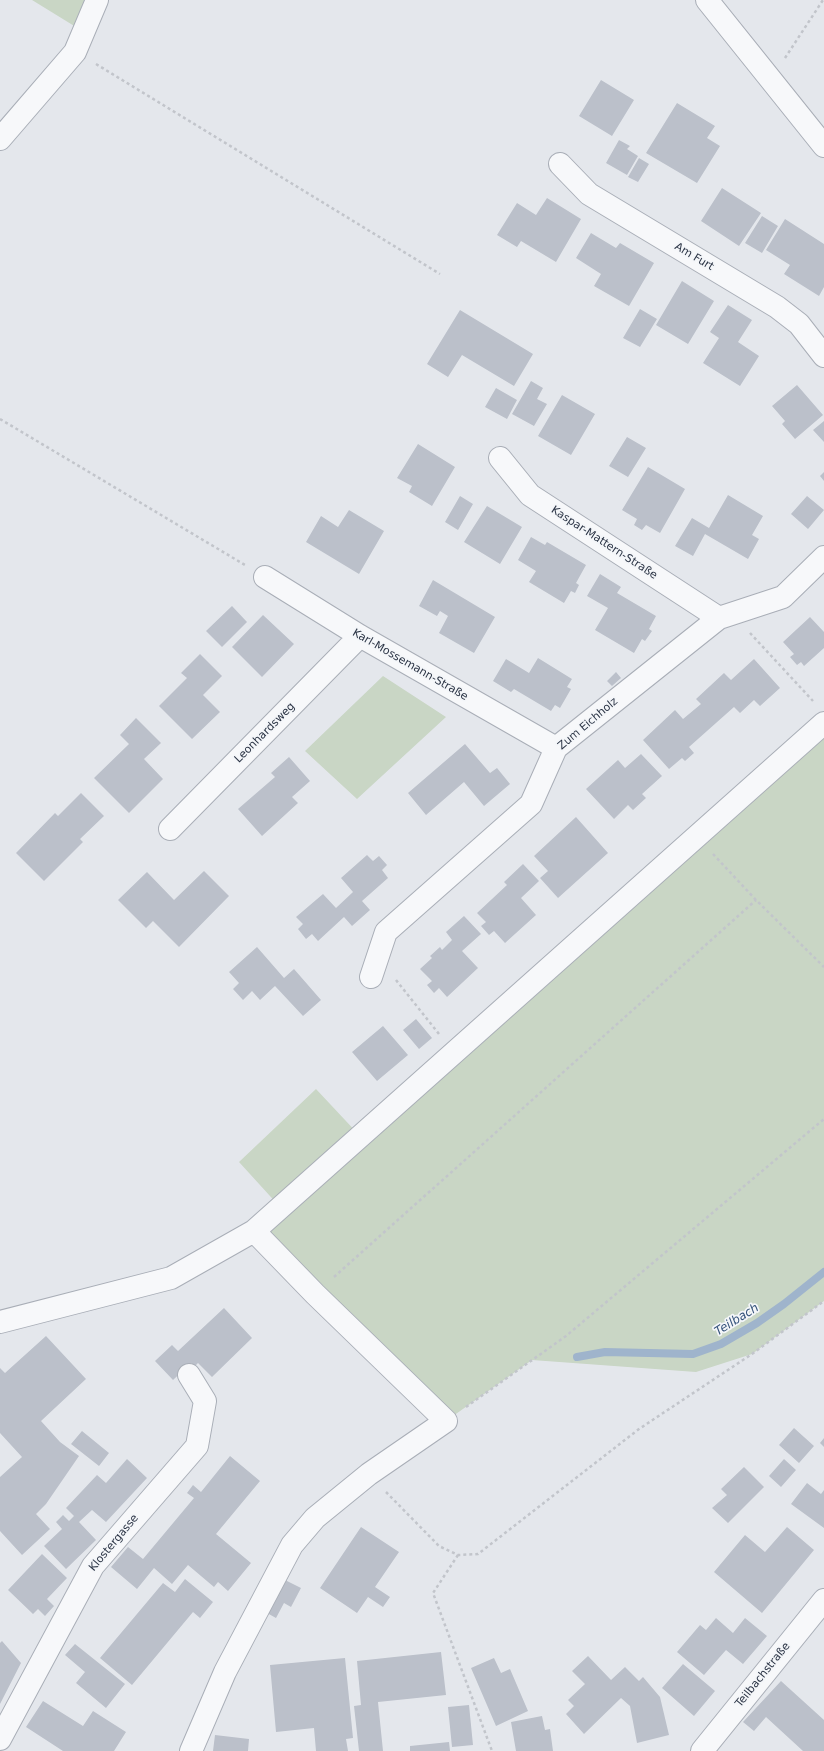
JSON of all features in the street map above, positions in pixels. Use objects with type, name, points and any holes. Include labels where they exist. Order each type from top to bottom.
[{"type":"street","points":[[0,139],[75,52],[97,0]]},
{"type":"street","points":[[706,0],[824,146]]},
{"type":"street","name":"Am Furt","points":[[560,164],[589,194],[777,307],[799,324],[824,356]]},
{"type":"street","name":"Kaspar-Mattern-Straße","points":[[500,458],[530,495],[725,616]]},
{"type":"street","name":"Zum Eichholz","points":[[374,967],[386,932],[531,804],[556,748],[725,616],[783,597],[824,557]]},
{"type":"street","name":"Karl-Mossemann-Straße","points":[[266,577],[360,636],[556,748]]},
{"type":"street","name":"Leonhardsweg","points":[[170,829],[360,636]]},
{"type":"street","points":[[0,1322],[171,1278],[254,1231],[824,724]]},
{"type":"street","points":[[191,1751],[225,1672],[292,1545],[315,1518],[369,1474],[446,1421],[254,1231]]},
{"type":"street","name":"Klostergasse","points":[[0,1739],[93,1566],[198,1446],[205,1401],[189,1375]]},
{"type":"street","name":"Teilbachstraße","points":[[702,1751],[824,1600]]},
{"type":"path","points":[[770,80],[823,0]]},
{"type":"path","points":[[75,52],[440,274]]},
{"type":"path","points":[[0,420],[266,577]]},
{"type":"path","points":[[725,616],[813,702]]},
{"type":"path","points":[[698,837],[756,900],[824,967]]},
{"type":"path","points":[[316,1294],[756,900]]},
{"type":"path","points":[[374,967],[455,1052]]},
{"type":"path","points":[[446,1421],[566,1336],[824,1119]]},
{"type":"path","points":[[369,1474],[439,1546],[458,1555],[478,1554],[640,1429],[752,1354],[824,1301]]},
{"type":"path","points":[[458,1555],[433,1593],[492,1751]]},
{"type":"green space","points":[[32,0],[97,0],[84,32]]},
{"type":"green space","points":[[383,676],[446,717],[357,799],[305,751]]},
{"type":"green space","points":[[824,723],[824,1301],[752,1354],[696,1372],[532,1360],[446,1421],[254,1231],[280,1207],[239,1162],[316,1089],[360,1136]]},
{"type":"building","points":[[601,80],[634,100],[612,136],[579,116]]},
{"type":"building","points":[[677,103],[715,126],[707,138],[720,146],[697,183],[646,153]]},
{"type":"building","points":[[619,140],[630,146],[627,149],[638,156],[627,175],[606,163]]},
{"type":"building","points":[[639,158],[649,164],[638,182],[628,177]]},
{"type":"building","points":[[722,188],[761,213],[739,246],[701,221]]},
{"type":"building","points":[[547,198],[581,219],[556,262],[521,241],[517,247],[497,235],[517,203],[536,215]]},
{"type":"building","points":[[762,216],[778,226],[762,253],[745,243]]},
{"type":"building","points":[[785,219],[824,244],[824,287],[819,296],[784,274],[790,265],[766,250]]},
{"type":"building","points":[[591,233],[616,248],[620,243],[654,263],[629,306],[594,286],[601,274],[576,258]]},
{"type":"building","points":[[682,281],[714,301],[688,344],[656,325]]},
{"type":"building","points":[[728,305],[752,320],[738,342],[759,356],[740,386],[703,363],[719,338],[710,332]]},
{"type":"building","points":[[640,309],[657,319],[640,347],[623,338]]},
{"type":"building","points":[[460,310],[533,354],[514,386],[462,355],[448,377],[427,364]]},
{"type":"building","points":[[531,381],[543,388],[537,399],[547,404],[534,426],[512,414]]},
{"type":"building","points":[[797,385],[823,415],[795,439],[782,424],[785,421],[772,406]]},
{"type":"building","points":[[496,388],[517,400],[507,419],[485,407]]},
{"type":"building","points":[[562,395],[595,414],[571,455],[538,436]]},
{"type":"building","points":[[824,421],[824,442],[813,430]]},
{"type":"building","points":[[627,437],[646,448],[628,477],[609,466]]},
{"type":"building","points":[[418,444],[455,467],[432,506],[409,492],[412,486],[397,478]]},
{"type":"building","points":[[648,467],[685,489],[660,533],[646,525],[642,530],[634,525],[637,519],[622,510]]},
{"type":"building","points":[[824,472],[824,481],[820,476]]},
{"type":"building","points":[[728,495],[763,516],[752,535],[759,539],[748,559],[705,534],[693,556],[675,546],[692,518],[709,528]]},
{"type":"building","points":[[460,496],[473,504],[458,530],[445,522]]},
{"type":"building","points":[[807,496],[824,510],[808,529],[791,514]]},
{"type":"building","points":[[487,506],[522,527],[500,564],[464,542]]},
{"type":"building","points":[[349,510],[384,531],[359,574],[306,542],[321,516],[338,527]]},
{"type":"building","points":[[531,537],[545,545],[547,542],[586,565],[576,583],[579,585],[575,593],[571,591],[564,603],[529,582],[536,571],[518,560]]},
{"type":"building","points":[[600,574],[621,587],[617,593],[656,616],[649,629],[652,631],[645,641],[642,639],[634,653],[595,630],[608,608],[587,596]]},
{"type":"building","points":[[433,580],[495,617],[474,653],[439,633],[448,616],[440,611],[437,616],[419,606]]},
{"type":"building","points":[[232,606],[247,622],[222,647],[206,631]]},
{"type":"building","points":[[263,615],[294,644],[262,677],[232,647]]},
{"type":"building","points":[[810,617],[824,632],[824,648],[804,666],[801,662],[797,665],[790,657],[794,654],[783,642]]},
{"type":"building","points":[[200,654],[222,676],[203,695],[220,712],[192,739],[159,706],[187,678],[181,673]]},
{"type":"building","points":[[538,658],[572,679],[567,687],[571,689],[560,708],[555,705],[551,711],[514,689],[511,692],[493,681],[506,659],[529,673]]},
{"type":"building","points":[[754,659],[780,688],[760,706],[754,700],[740,713],[734,707],[689,747],[694,753],[685,761],[682,758],[669,769],[643,740],[675,710],[683,719],[701,704],[696,699],[724,673],[731,680]]},
{"type":"building","points":[[616,672],[621,678],[612,686],[607,681]]},
{"type":"building","points":[[136,718],[161,743],[144,759],[163,779],[129,813],[94,778],[129,744],[120,735]]},
{"type":"building","points":[[465,744],[490,773],[497,768],[510,784],[484,806],[464,782],[426,815],[408,793]]},
{"type":"building","points":[[641,754],[662,776],[642,794],[646,798],[633,810],[628,805],[614,819],[586,789],[618,760],[625,768]]},
{"type":"building","points":[[289,757],[310,781],[292,797],[298,803],[262,836],[238,809],[275,777],[271,773]]},
{"type":"building","points":[[81,793],[104,816],[80,839],[83,842],[44,881],[16,853],[55,813],[58,816]]},
{"type":"building","points":[[576,817],[608,853],[558,898],[540,878],[548,871],[534,856]]},
{"type":"building","points":[[367,855],[373,861],[379,856],[387,865],[382,870],[388,878],[362,901],[370,910],[352,926],[344,917],[318,941],[312,934],[306,939],[298,929],[303,924],[296,917],[323,894],[336,908],[353,892],[341,878]]},
{"type":"building","points":[[523,864],[539,881],[521,898],[536,915],[505,943],[494,931],[489,935],[481,926],[486,922],[477,913],[507,885],[504,882]]},
{"type":"building","points":[[204,871],[229,896],[179,947],[153,921],[146,928],[118,900],[147,872],[174,900]]},
{"type":"building","points":[[464,916],[481,934],[462,951],[478,968],[447,997],[439,988],[434,993],[427,985],[432,981],[420,969],[432,958],[430,956],[440,947],[442,950],[452,940],[446,932]]},
{"type":"building","points":[[257,947],[284,978],[294,969],[321,1000],[303,1016],[275,986],[260,1000],[252,991],[243,1000],[233,989],[239,983],[229,972]]},
{"type":"building","points":[[416,1019],[432,1038],[419,1049],[403,1030]]},
{"type":"building","points":[[383,1026],[408,1055],[377,1081],[352,1052]]},
{"type":"building","points":[[224,1308],[252,1338],[212,1377],[198,1363],[195,1366],[191,1363],[173,1380],[155,1361],[172,1345],[178,1351]]},
{"type":"building","points":[[46,1336],[86,1379],[41,1421],[60,1442],[79,1456],[46,1504],[36,1514],[50,1529],[22,1555],[0,1531],[0,1477],[22,1457],[0,1433],[0,1368],[5,1373]]},
{"type":"building","points":[[794,1428],[814,1446],[799,1463],[779,1445]]},
{"type":"building","points":[[82,1431],[109,1453],[99,1466],[71,1444]]},
{"type":"building","points":[[824,1438],[824,1447],[820,1443]]},
{"type":"building","points":[[230,1456],[260,1481],[216,1534],[251,1563],[228,1591],[218,1582],[214,1587],[188,1565],[172,1584],[154,1568],[137,1589],[111,1567],[128,1547],[143,1559],[194,1498],[187,1493],[193,1485],[201,1492]]},
{"type":"building","points":[[127,1459],[147,1478],[106,1522],[92,1510],[79,1522],[96,1540],[66,1569],[44,1546],[62,1529],[56,1522],[63,1515],[69,1521],[74,1516],[66,1508],[97,1475],[106,1483]]},
{"type":"building","points":[[784,1459],[796,1470],[781,1487],[769,1476]]},
{"type":"building","points":[[744,1467],[764,1487],[728,1523],[712,1508],[727,1495],[721,1489]]},
{"type":"building","points":[[807,1483],[821,1494],[824,1490],[824,1528],[791,1504]]},
{"type":"building","points":[[361,1527],[399,1552],[375,1587],[390,1597],[383,1607],[368,1597],[357,1613],[320,1588]]},
{"type":"building","points":[[787,1527],[814,1550],[762,1613],[714,1572],[745,1535],[765,1552]]},
{"type":"building","points":[[42,1554],[67,1578],[47,1599],[54,1606],[45,1616],[38,1609],[33,1614],[8,1590]]},
{"type":"building","points":[[185,1579],[213,1602],[200,1618],[193,1612],[132,1685],[100,1658],[163,1583],[175,1592]]},
{"type":"building","points":[[285,1580],[301,1588],[291,1607],[284,1603],[276,1618],[267,1613]]},
{"type":"building","points":[[716,1618],[733,1633],[745,1618],[767,1636],[743,1664],[726,1650],[704,1675],[677,1652],[700,1625],[706,1630]]},
{"type":"building","points":[[2,1641],[21,1663],[0,1704],[0,1643]]},
{"type":"building","points":[[75,1644],[125,1684],[106,1708],[76,1683],[85,1672],[65,1655]]},
{"type":"building","points":[[441,1652],[446,1695],[378,1702],[383,1751],[359,1751],[354,1706],[361,1705],[357,1661]]},
{"type":"building","points":[[588,1656],[611,1680],[625,1667],[639,1681],[643,1677],[660,1697],[669,1735],[637,1743],[630,1706],[621,1698],[584,1734],[566,1714],[574,1706],[568,1700],[585,1684],[572,1671]]},
{"type":"building","points":[[345,1658],[353,1738],[346,1739],[348,1751],[316,1751],[314,1728],[276,1732],[270,1665]]},
{"type":"building","points":[[494,1658],[501,1673],[510,1669],[528,1711],[496,1726],[471,1668]]},
{"type":"building","points":[[683,1664],[715,1691],[694,1716],[662,1688]]},
{"type":"building","points":[[781,1681],[824,1720],[824,1751],[803,1751],[766,1717],[754,1731],[743,1722]]},
{"type":"building","points":[[43,1701],[83,1726],[93,1711],[126,1732],[114,1751],[63,1751],[26,1727]]},
{"type":"building","points":[[469,1705],[473,1745],[452,1747],[448,1707]]},
{"type":"building","points":[[542,1716],[545,1730],[550,1729],[553,1751],[516,1751],[511,1722]]},
{"type":"building","points":[[215,1735],[249,1739],[248,1751],[213,1751]]},
{"type":"building","points":[[449,1742],[450,1751],[410,1751],[410,1746]]},
{"type":"waterway","name":"Teilbach","points":[[577,1357],[605,1352],[693,1354],[721,1344],[757,1323],[784,1304],[824,1272]]}]
